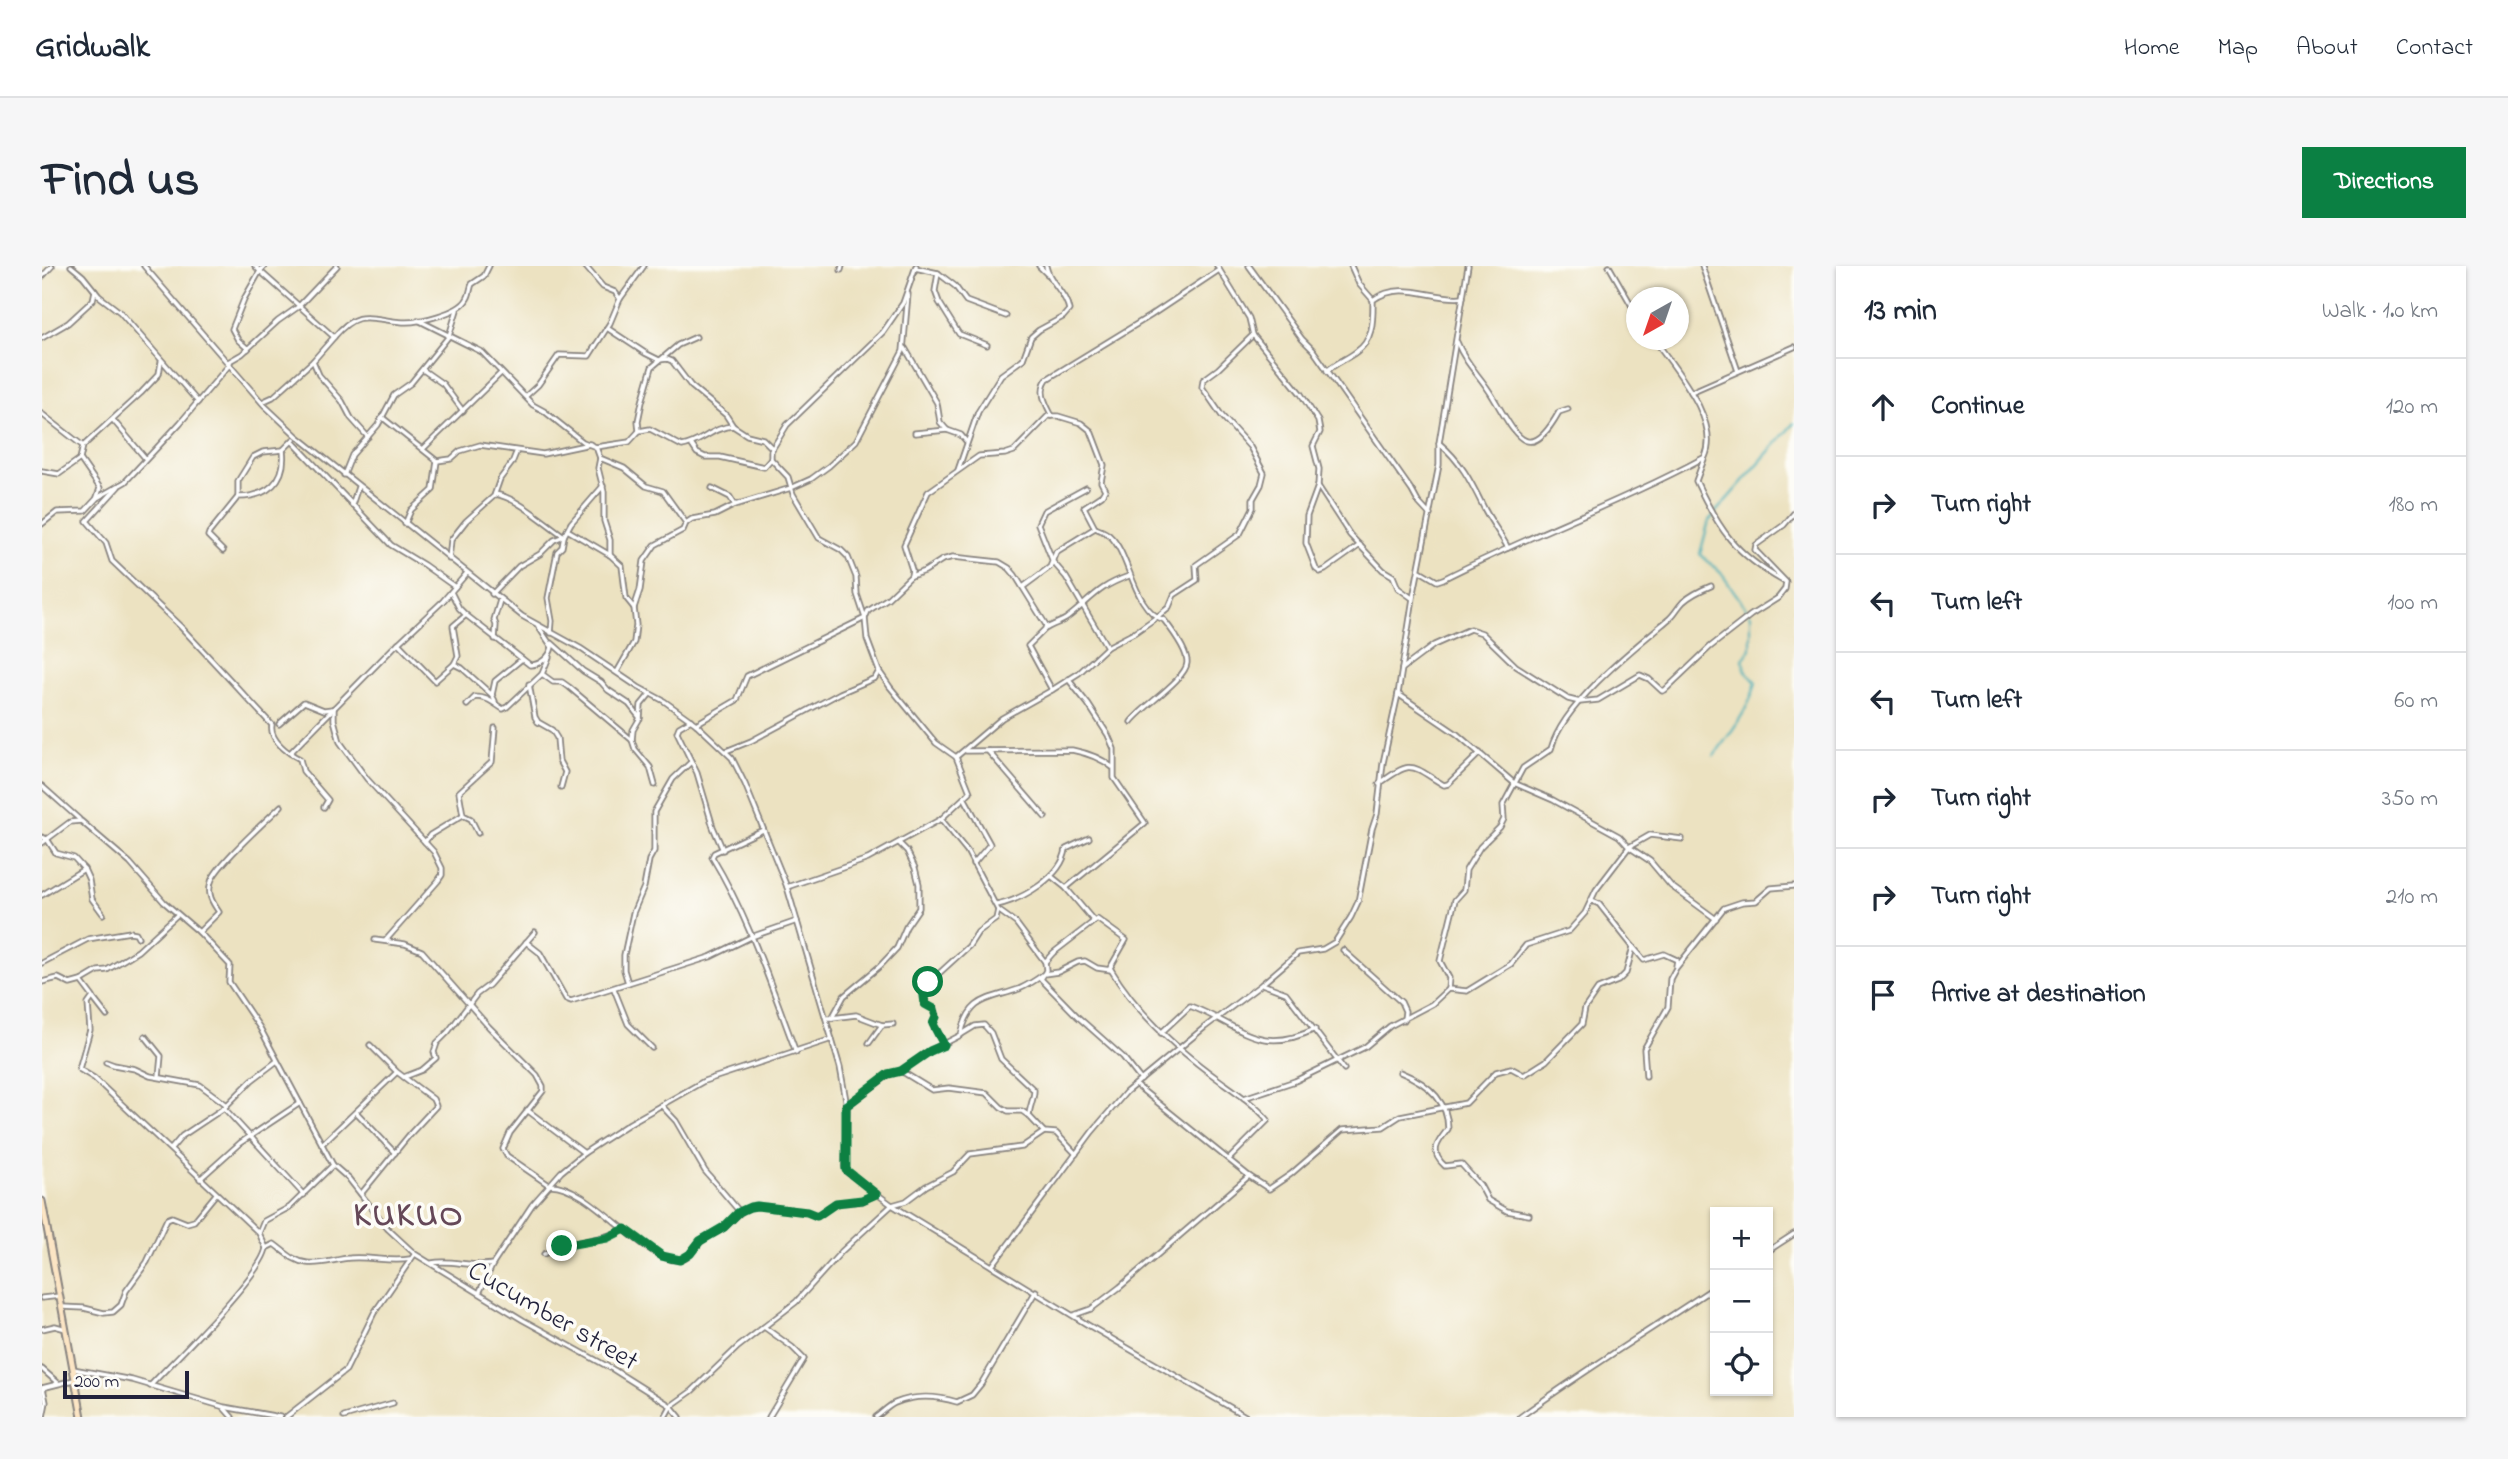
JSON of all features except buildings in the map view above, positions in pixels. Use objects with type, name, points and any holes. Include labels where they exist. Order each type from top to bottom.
[{"type":"main road","points":[[42,1202],[82,1417]]},
{"type":"street","points":[[42,277],[52,266]]},
{"type":"street","points":[[71,266],[120,312],[198,402]]},
{"type":"street","points":[[144,266],[262,402],[297,436],[500,600],[691,720],[726,751],[742,777],[786,887],[826,1018],[840,1067],[846,1106],[846,1170],[892,1205],[1239,1415],[1247,1417]]},
{"type":"street","points":[[255,266],[334,337]]},
{"type":"street","points":[[248,349],[238,340],[232,329],[244,299],[265,266]]},
{"type":"street","points":[[324,807],[328,800],[303,771],[300,759],[290,753],[273,735],[272,724],[180,626],[112,561],[106,543],[87,521],[198,402],[229,363],[298,307],[337,266]]},
{"type":"street","points":[[344,475],[352,455],[383,418],[394,395],[423,370],[450,334],[457,310],[467,300],[471,284],[484,276],[489,266]]},
{"type":"street","points":[[584,266],[603,287],[615,292],[620,299]]},
{"type":"street","points":[[526,396],[538,385],[559,355],[589,356],[607,328],[620,299],[644,266]]},
{"type":"street","points":[[958,470],[978,412],[1002,375],[1023,359],[1031,337],[1063,317],[1069,310],[1068,303],[1039,266]]},
{"type":"street","points":[[1046,266],[1047,274]]},
{"type":"street","points":[[1249,266],[1430,515]]},
{"type":"street","points":[[1327,370],[1339,360],[1356,352],[1372,331],[1373,300],[1359,284],[1351,266]]},
{"type":"street","points":[[992,1266],[1115,1104],[1298,953],[1323,949],[1335,942],[1358,902],[1377,814],[1379,785],[1439,465],[1439,443],[1468,266]]},
{"type":"street","points":[[1609,266],[1626,296]]},
{"type":"street","points":[[1702,266],[1738,371]]},
{"type":"street","points":[[691,444],[697,453],[705,457],[727,458],[764,467],[771,459],[773,449],[787,425],[883,332],[900,309],[915,267],[938,273],[955,286],[966,301],[1006,316]]},
{"type":"street","points":[[1052,416],[1042,395],[1046,379],[1150,316],[1218,268],[1249,318],[1253,335],[1301,394],[1318,421],[1320,432],[1313,446],[1319,469],[1318,486],[1309,506],[1308,554],[1320,572],[1360,545]]},
{"type":"street","points":[[938,273],[935,291],[959,334],[987,345]]},
{"type":"street","points":[[42,338],[68,323],[93,300],[95,291]]},
{"type":"street","points":[[617,673],[634,642],[634,608],[644,562],[655,545],[683,530],[686,523],[700,516],[715,515],[735,505],[792,488],[823,471],[856,441],[895,370],[904,346],[908,292]]},
{"type":"street","points":[[1373,300],[1387,294],[1403,292],[1427,293],[1453,299],[1464,297]]},
{"type":"street","points":[[262,402],[273,397],[313,361],[341,329],[359,318],[372,316],[404,323],[457,310]]},
{"type":"street","points":[[418,320],[482,352],[501,373],[566,430],[596,447],[629,442],[639,431],[650,429],[682,446],[723,427],[733,426]]},
{"type":"street","points":[[607,328],[659,360],[672,361],[691,386],[726,415],[733,426],[747,435],[762,439],[773,449]]},
{"type":"street","points":[[956,757],[1002,718],[1052,690],[1107,647],[1134,634],[1157,617],[1169,607],[1174,595],[1197,580],[1196,565],[1240,534],[1253,508],[1253,499],[1264,473],[1260,461],[1222,416],[1202,387],[1203,380],[1253,335]]},
{"type":"street","points":[[639,431],[638,421],[652,368],[678,345],[696,337]]},
{"type":"street","points":[[1457,340],[1464,359],[1492,394],[1522,440],[1529,442],[1543,437],[1552,428],[1559,412],[1567,409]]},
{"type":"street","points":[[904,346],[937,403],[940,422],[947,430]]},
{"type":"street","points":[[1691,392],[1794,347]]},
{"type":"street","points":[[1662,350],[1691,392],[1706,424],[1709,449],[1696,481],[1708,507],[1719,527],[1738,549],[1763,569],[1786,582]]},
{"type":"street","points":[[42,471],[59,474],[80,459],[83,446],[159,374],[162,361]]},
{"type":"street","points":[[313,361],[319,375],[368,437]]},
{"type":"street","points":[[423,370],[443,384],[463,411]]},
{"type":"street","points":[[423,449],[501,373]]},
{"type":"street","points":[[42,414],[83,446]]},
{"type":"street","points":[[911,576],[912,570],[904,545],[905,537],[928,492],[979,456],[1014,451],[1045,418],[1052,416],[1081,423],[1091,431],[1104,466],[1101,482],[1105,490],[1084,508],[1095,528],[1110,534],[1138,593],[1157,617],[1164,620],[1178,640],[1188,664],[1182,677],[1131,722]]},
{"type":"street","points":[[383,418],[437,461],[451,459],[460,451],[480,445],[548,454],[590,444]]},
{"type":"street","points":[[113,420],[146,459]]},
{"type":"street","points":[[915,433],[956,431],[966,441]]},
{"type":"street","points":[[223,551],[208,533],[238,497],[238,481],[253,457],[263,452],[282,450],[297,436]]},
{"type":"street","points":[[292,441],[396,550],[424,565],[455,587]]},
{"type":"street","points":[[1439,443],[1459,461],[1508,548]]},
{"type":"street","points":[[596,447],[600,458],[598,468],[603,486],[604,521],[610,540],[610,555]]},
{"type":"street","points":[[238,497],[260,494],[271,488],[283,470],[282,450]]},
{"type":"street","points":[[449,559],[451,540],[466,521],[495,494],[500,479],[517,452]]},
{"type":"street","points":[[1419,571],[1437,580],[1443,579],[1601,509],[1705,457]]},
{"type":"street","points":[[600,458],[624,467],[646,486],[663,491],[686,523]]},
{"type":"street","points":[[80,459],[100,488],[97,498]]},
{"type":"street","points":[[771,459],[788,477],[819,538],[848,557],[856,577],[867,639],[879,671],[910,715],[936,744],[956,757],[971,789],[965,799],[941,819],[899,843],[868,859],[786,887]]},
{"type":"street","points":[[405,525],[411,510],[433,490],[437,461]]},
{"type":"street","points":[[352,505],[358,486]]},
{"type":"street","points":[[492,594],[519,566],[540,554],[554,540],[564,536],[603,486]]},
{"type":"street","points":[[1318,486],[1350,535],[1383,570],[1393,576],[1398,588],[1413,598]]},
{"type":"street","points":[[42,524],[57,512],[85,511],[97,498],[118,487]]},
{"type":"street","points":[[712,488],[730,496],[735,505]]},
{"type":"street","points":[[1086,488],[1044,511],[1038,524],[1053,562],[1066,577],[1107,647]]},
{"type":"street","points":[[495,494],[506,496],[564,536]]},
{"type":"street","points":[[1786,582],[1755,550],[1756,545],[1778,530],[1794,513]]},
{"type":"street","points":[[1023,587],[1053,562],[1056,552],[1095,528]]},
{"type":"street","points":[[569,531],[610,555],[622,566],[626,598],[634,608]]},
{"type":"street","points":[[551,633],[548,598],[564,536]]},
{"type":"street","points":[[696,724],[737,700],[747,676],[865,618],[872,607],[888,598],[911,576],[953,557],[999,562],[1009,568],[1046,625],[1045,629]]},
{"type":"street","points":[[290,753],[467,573]]},
{"type":"street","points":[[1052,690],[1028,646],[1045,629],[1066,619],[1109,583],[1129,576]]},
{"type":"street","points":[[1402,669],[1434,645],[1470,629],[1482,633],[1516,666],[1568,699],[1580,702],[1603,698],[1640,675],[1649,678],[1662,691],[1710,647],[1778,598],[1785,589],[1786,582]]},
{"type":"street","points":[[1244,1098],[1295,1080],[1364,1047],[1386,1029],[1432,1004],[1448,989],[1449,978],[1440,961],[1455,900],[1464,890],[1466,870],[1480,847],[1500,827],[1504,819],[1503,805],[1523,768],[1551,749],[1555,736],[1580,702],[1634,647],[1671,618],[1683,603],[1700,590],[1711,586]]},
{"type":"street","points":[[451,592],[466,615],[530,665],[537,665],[551,651]]},
{"type":"street","points":[[495,639],[494,620],[500,600]]},
{"type":"street","points":[[398,643],[435,681],[454,664],[458,656],[453,626],[466,615]]},
{"type":"street","points":[[536,624],[550,642],[583,671],[629,704],[640,718]]},
{"type":"street","points":[[454,664],[492,695],[503,709],[542,674],[551,651],[550,642]]},
{"type":"street","points":[[492,695],[495,681],[522,659]]},
{"type":"street","points":[[726,751],[751,741],[840,692],[875,678],[879,671]]},
{"type":"street","points":[[542,674],[552,682],[562,682],[569,687],[632,740]]},
{"type":"street","points":[[1066,888],[1145,824],[1114,778],[1114,749],[1108,735],[1068,679]]},
{"type":"street","points":[[529,684],[535,717],[538,722],[552,730],[556,738],[559,761],[565,772],[561,788]]},
{"type":"street","points":[[649,694],[641,705],[640,718],[633,730],[632,740],[635,749],[650,767],[655,785]]},
{"type":"street","points":[[1398,694],[1457,734],[1514,783],[1590,819],[1619,836],[1629,847],[1650,861],[1671,886],[1716,919]]},
{"type":"street","points":[[467,705],[475,697],[495,701]]},
{"type":"street","points":[[279,724],[304,702],[324,710],[334,708]]},
{"type":"street","points":[[334,708],[340,742],[347,753],[404,822],[425,842],[440,864],[442,875],[386,940]]},
{"type":"street","points":[[691,720],[677,730],[723,849]]},
{"type":"street","points":[[478,834],[471,820],[463,815],[459,792],[492,762],[495,728]]},
{"type":"street","points":[[964,751],[1072,750],[1104,760],[1113,768]]},
{"type":"street","points":[[988,751],[1045,817]]},
{"type":"street","points":[[1379,785],[1401,769],[1414,767],[1444,785],[1448,784],[1480,753]]},
{"type":"street","points":[[628,983],[624,970],[624,955],[633,913],[654,851],[654,812],[673,779],[691,762]]},
{"type":"street","name":"Cucumber street","points":[[42,786],[130,863],[177,915],[199,932],[230,965],[229,982],[260,1028],[333,1165],[361,1194],[388,1229],[415,1254],[523,1320],[614,1370],[671,1406],[680,1417]]},
{"type":"street","points":[[965,799],[990,844],[973,864]]},
{"type":"street","points":[[199,932],[219,912],[209,897],[211,880],[237,849],[281,806]]},
{"type":"street","points":[[425,842],[430,835],[463,815]]},
{"type":"street","points":[[941,819],[967,851],[998,908],[1016,923],[1045,962],[1046,970],[1041,979],[1078,1017],[1124,1056],[1141,1080]]},
{"type":"street","points":[[42,843],[45,838],[70,822],[80,821]]},
{"type":"street","points":[[763,830],[712,857],[729,885],[778,999],[796,1052]]},
{"type":"street","points":[[418,835],[430,835]]},
{"type":"street","points":[[1448,989],[1467,991],[1511,964],[1526,945],[1569,931],[1629,847],[1650,835],[1682,839]]},
{"type":"street","points":[[45,838],[56,853],[74,859],[84,869],[92,899],[103,914]]},
{"type":"street","points":[[998,908],[1034,890],[1065,860],[1066,849],[1090,838]]},
{"type":"street","points":[[832,1018],[844,996],[897,948],[906,927],[919,908],[919,884],[915,868],[907,851],[899,843]]},
{"type":"street","points":[[42,895],[84,869]]},
{"type":"street","points":[[1051,876],[1066,888],[1094,920]]},
{"type":"street","points":[[1646,1076],[1644,1049],[1668,1007],[1670,979],[1676,968],[1724,908],[1731,904],[1756,901],[1771,888],[1794,886]]},
{"type":"street","points":[[1592,901],[1599,904],[1644,960],[1664,954],[1677,960],[1676,968]]},
{"type":"street","points":[[944,1045],[933,1024],[936,1017],[934,1009],[925,1004],[923,988],[968,946],[978,932],[996,919],[998,908]]},
{"type":"street","points":[[42,982],[58,978],[70,984],[98,971],[107,970],[138,951],[177,915]]},
{"type":"street","points":[[1045,962],[1094,920],[1100,920],[1126,940],[1125,946],[1110,965],[1111,971],[1161,1033],[1268,1120],[1228,1159]]},
{"type":"street","points":[[526,942],[540,953],[566,999],[571,1001],[710,957],[751,937],[797,921]]},
{"type":"street","points":[[42,962],[88,939],[130,932],[138,937]]},
{"type":"street","points":[[404,1077],[432,1064],[436,1058],[434,1052],[437,1043],[535,932]]},
{"type":"street","points":[[375,940],[415,946],[422,951],[492,1031],[537,1075],[544,1089],[506,1138],[503,1149],[507,1156],[549,1185],[556,1185],[577,1194],[662,1256],[680,1260],[690,1254],[700,1241],[724,1227],[739,1212],[757,1206],[807,1212],[817,1216],[836,1203],[862,1200],[876,1194]]},
{"type":"street","points":[[1135,1085],[1269,1189],[1291,1174],[1342,1130],[1383,1127],[1400,1116],[1466,1103],[1496,1072],[1511,1068],[1524,1075],[1546,1061],[1582,1024],[1585,1008],[1598,989],[1618,981],[1626,973],[1633,947]]},
{"type":"street","points":[[1343,950],[1401,1002],[1405,1011],[1404,1020]]},
{"type":"street","points":[[961,1035],[965,1019],[981,1000],[1019,989],[1044,974],[1058,972],[1078,962],[1085,961],[1097,968],[1111,971]]},
{"type":"street","points":[[81,981],[107,1016]]},
{"type":"street","points":[[1262,984],[1286,993],[1344,1069]]},
{"type":"street","points":[[614,989],[628,1024],[652,1048]]},
{"type":"street","points":[[93,997],[88,1004],[90,1030],[79,1069],[94,1078],[259,1233],[266,1248],[263,1259],[252,1275],[150,1386]]},
{"type":"street","points":[[1161,1033],[1190,1006],[1254,1037],[1271,1042],[1315,1029]]},
{"type":"street","points":[[826,1018],[856,1015],[882,1025],[893,1024]]},
{"type":"street","points":[[869,1043],[882,1025]]},
{"type":"street","points":[[846,1106],[888,1074],[901,1071],[975,1026],[984,1025],[991,1032],[1001,1059],[1034,1090],[1029,1116]]},
{"type":"street","points":[[145,1036],[161,1056],[159,1077]]},
{"type":"street","points":[[480,1292],[493,1265],[532,1205],[549,1185],[584,1153],[704,1081],[832,1039]]},
{"type":"street","points":[[361,1194],[436,1106],[433,1099],[397,1072],[370,1045]]},
{"type":"street","points":[[171,1149],[193,1128],[225,1107],[252,1080],[277,1061]]},
{"type":"street","points":[[106,1062],[200,1085],[225,1107],[249,1137],[304,1195]]},
{"type":"street","points":[[901,1071],[932,1090],[949,1088],[987,1093],[1001,1107],[1009,1111],[1021,1111],[1029,1116],[1044,1132]]},
{"type":"street","points":[[322,1144],[397,1072]]},
{"type":"street","points":[[1400,1072],[1420,1080],[1444,1107],[1448,1129],[1436,1144],[1435,1150],[1440,1161],[1445,1166],[1461,1164],[1494,1204],[1507,1211],[1529,1215]]},
{"type":"street","points":[[200,1179],[227,1153],[300,1103]]},
{"type":"street","points":[[661,1105],[676,1121],[705,1171],[739,1212]]},
{"type":"street","points":[[527,1110],[584,1153]]},
{"type":"street","points":[[356,1112],[395,1153]]},
{"type":"street","points":[[665,1417],[671,1406],[692,1391],[738,1347],[796,1302],[842,1251],[892,1205],[906,1201],[926,1186],[953,1172],[971,1154],[1023,1147],[1044,1132],[1056,1133],[1076,1154]]},
{"type":"street","points":[[259,1233],[264,1221],[290,1207],[333,1165]]},
{"type":"street","points":[[1074,1315],[1091,1309],[1120,1287],[1249,1176]]},
{"type":"street","points":[[62,1307],[84,1308],[104,1314],[113,1312],[121,1306],[126,1291],[148,1262],[167,1219],[172,1217],[187,1223],[194,1221],[216,1194]]},
{"type":"street","points":[[544,1254],[562,1246],[607,1238],[625,1229]]},
{"type":"street","points":[[1773,1248],[1794,1234]]},
{"type":"street","points":[[266,1248],[274,1244],[295,1260],[307,1263],[351,1258],[394,1261],[410,1259]]},
{"type":"street","points":[[286,1417],[346,1370],[367,1324],[415,1254]]},
{"type":"street","points":[[430,1263],[441,1261],[477,1266],[493,1265]]},
{"type":"street","points":[[1520,1417],[1560,1386],[1600,1363],[1710,1290]]},
{"type":"street","points":[[876,1417],[896,1402],[918,1396],[957,1402],[972,1395],[1036,1291]]},
{"type":"street","points":[[42,1298],[60,1296]]},
{"type":"street","points":[[42,1329],[55,1326],[66,1329]]},
{"type":"street","points":[[764,1327],[804,1359],[769,1417]]},
{"type":"street","points":[[42,1369],[58,1383]]},
{"type":"street","points":[[73,1369],[150,1386],[224,1407],[280,1417]]},
{"type":"street","points":[[43,1417],[46,1402],[42,1388],[75,1380]]},
{"type":"street","points":[[344,1417],[393,1403]]},
{"type":"street","points":[[224,1407],[232,1417]]},
{"type":"waterway","points":[[1714,756],[1744,711],[1756,682],[1745,670],[1743,659],[1751,649],[1751,615],[1721,573],[1700,554],[1708,524],[1714,514],[1794,423]]},
{"type":"district","name":"KUKUO","points":[[409,1213]]},
{"type":"route","points":[[562,1246],[607,1238],[625,1229],[662,1256],[680,1260],[690,1254],[700,1241],[724,1227],[743,1209],[757,1206],[807,1212],[817,1216],[830,1205],[862,1200],[876,1194],[846,1170],[846,1106],[888,1074],[901,1071],[930,1051],[944,1045],[933,1024],[936,1017],[934,1009],[925,1004],[923,988],[928,982]]}]
